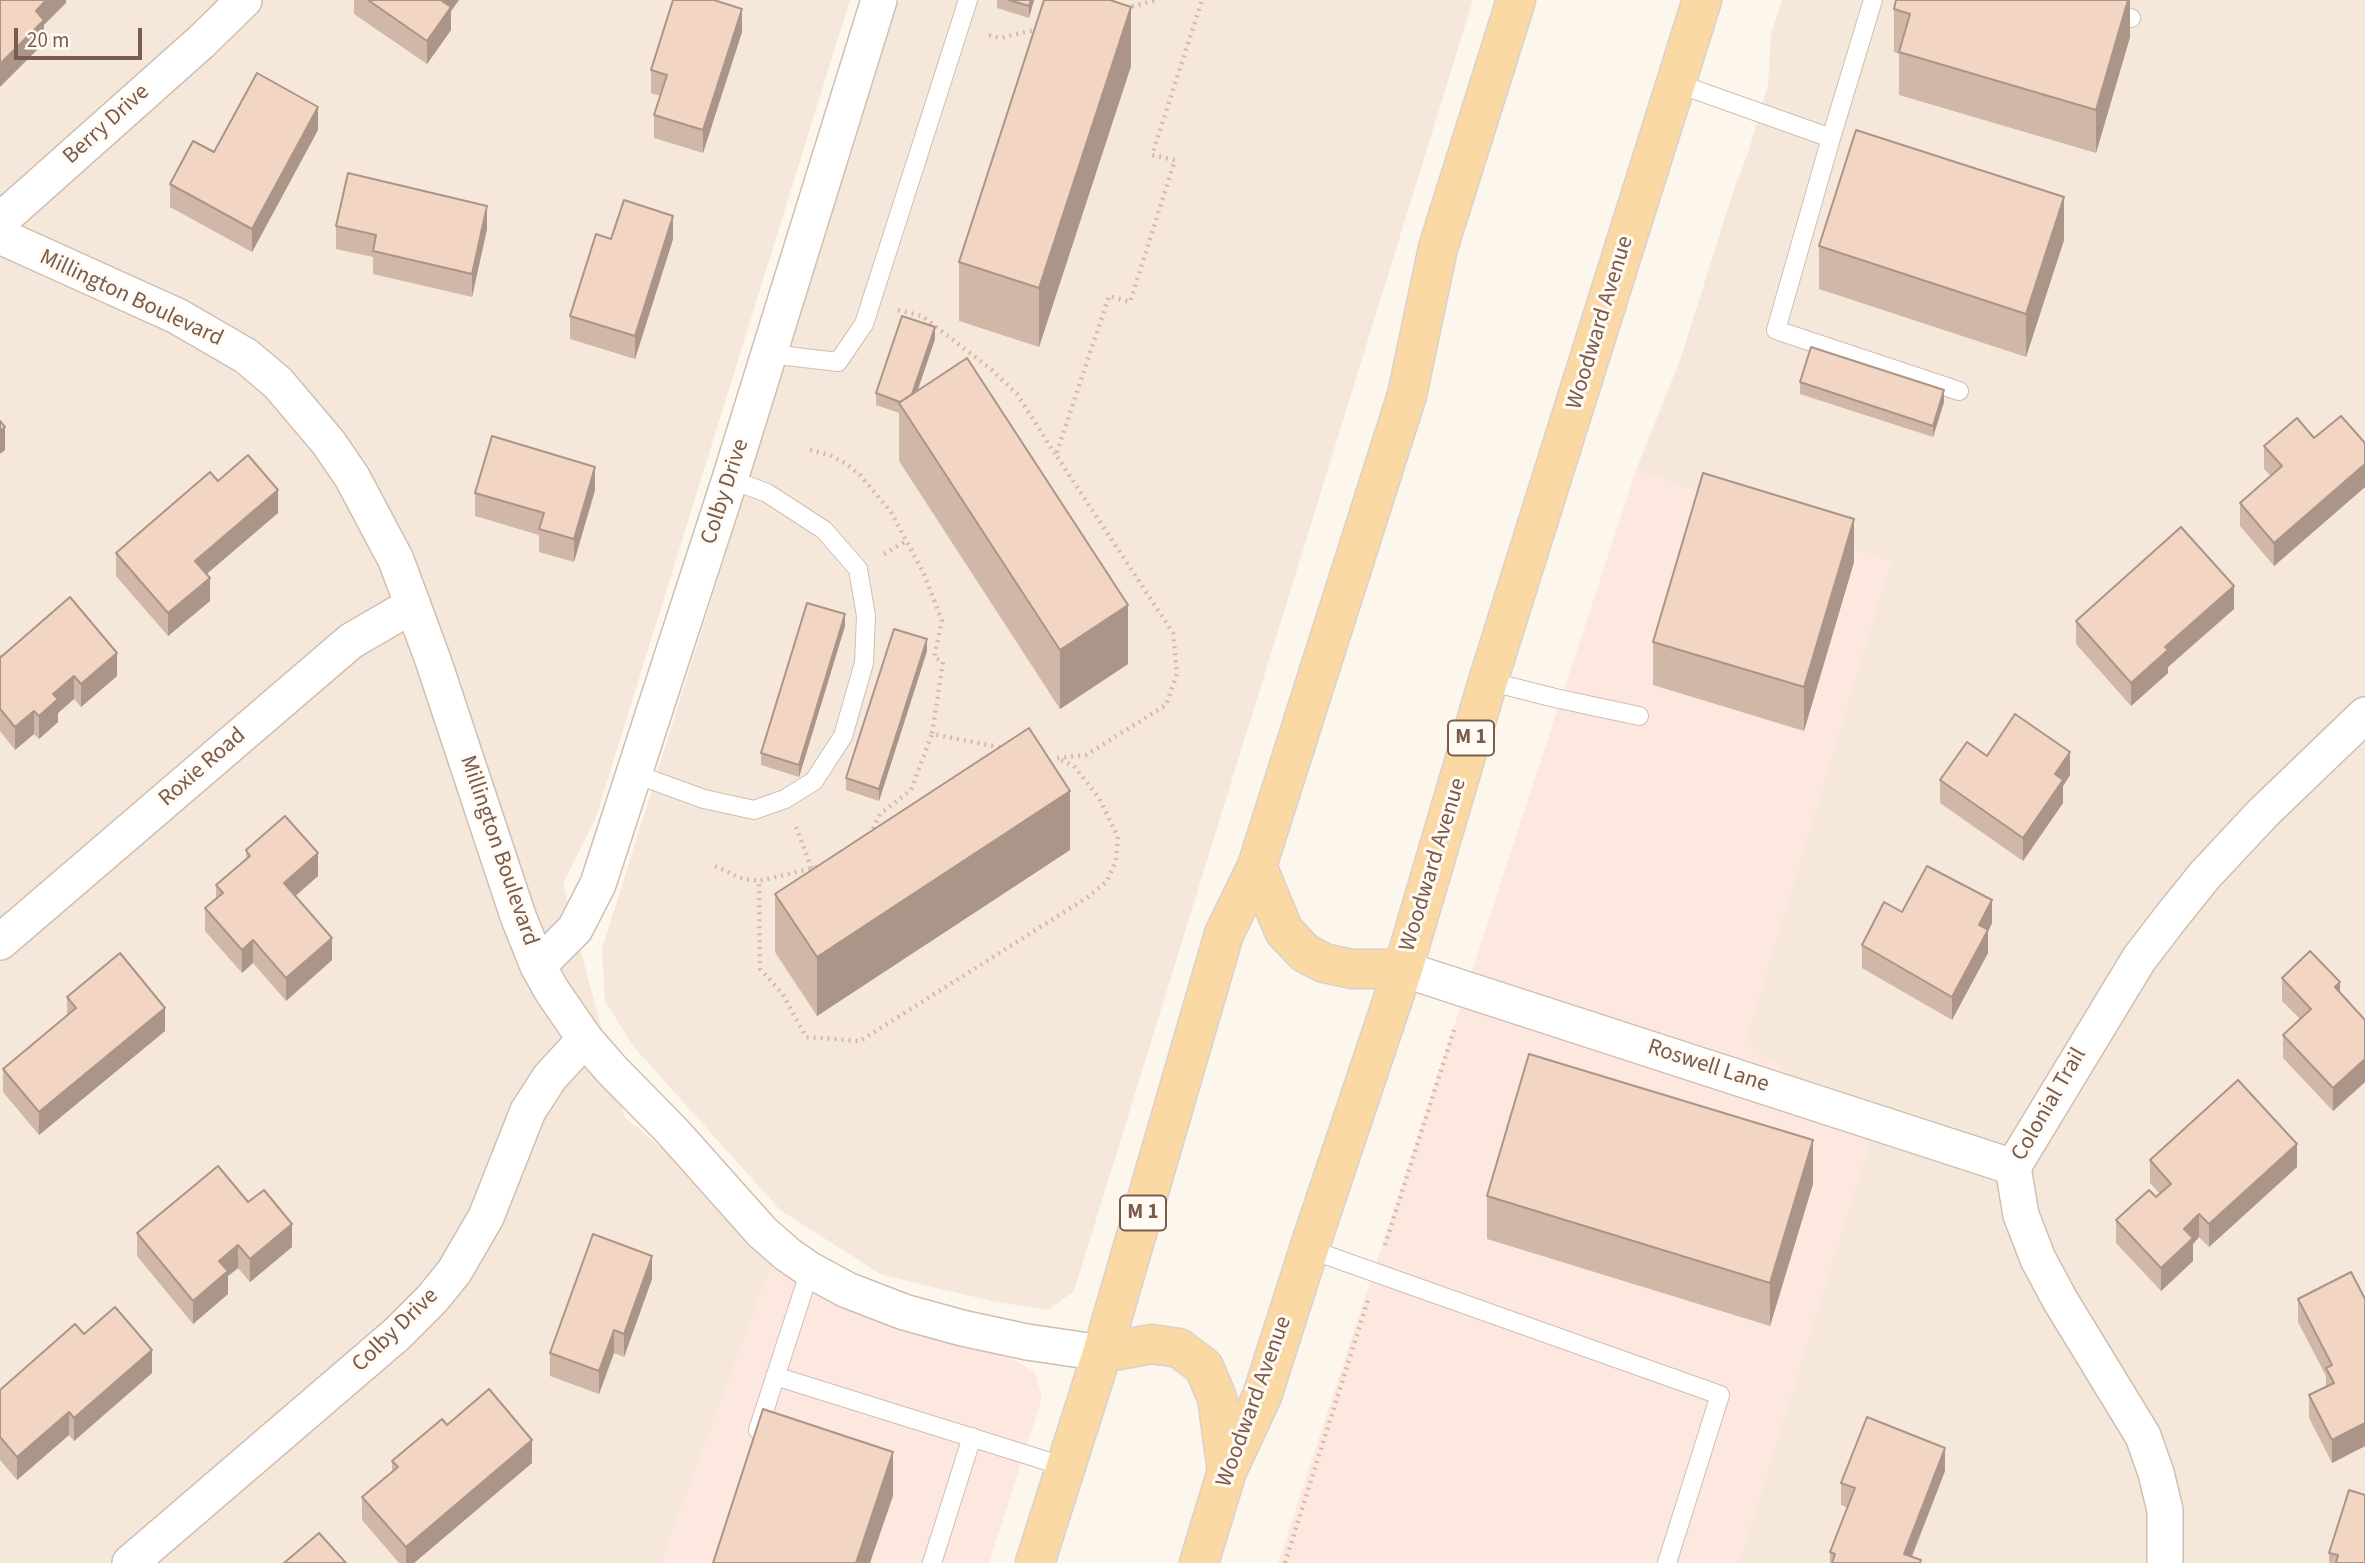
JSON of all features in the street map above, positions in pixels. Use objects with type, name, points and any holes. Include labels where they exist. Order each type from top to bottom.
[{"type":"main road","name":"M 1","points":[[1035,1563],[1102,1353],[1224,934],[1257,866],[1407,395],[1438,248],[1517,0]]},
{"type":"main road","name":"Woodward Avenue","points":[[1199,1563],[1227,1471],[1262,1396],[1403,969],[1488,681],[1702,0]]},
{"type":"main road","points":[[1257,866],[1284,931],[1305,953],[1324,963],[1352,969],[1403,969]]},
{"type":"main road","points":[[1102,1353],[1152,1343],[1179,1348],[1203,1367],[1217,1398],[1227,1471]]},
{"type":"street","name":"Berry Drive","points":[[0,221],[201,42],[244,0]]},
{"type":"street","name":"Colby Drive","points":[[538,965],[575,929],[598,884],[770,354],[880,0]]},
{"type":"street","name":"Millington Boulevard","points":[[0,236],[177,316],[246,356],[278,383],[321,434],[352,477],[396,560],[517,916],[552,991],[585,1039],[762,1232],[810,1270],[847,1290],[904,1312],[1027,1342],[1102,1353]]},
{"type":"street","name":"Roxie Road","points":[[0,942],[351,641],[413,605]]},
{"type":"street","name":"Colonial Trail","points":[[2165,1563],[2165,1510],[2143,1436],[2038,1259],[2021,1215],[2013,1167],[2139,959],[2172,916],[2205,875],[2263,813],[2365,715]]},
{"type":"street","name":"Roswell Lane","points":[[1403,969],[2013,1167]]},
{"type":"street","name":"Colby Drive","points":[[130,1563],[397,1334],[432,1299],[454,1272],[486,1217],[528,1111],[550,1077],[585,1039]]},
{"type":"lane","points":[[770,354],[838,362],[864,324],[968,0]]},
{"type":"lane","points":[[1873,0],[1776,330],[1959,391]]},
{"type":"lane","points":[[2073,0],[2132,18]]},
{"type":"lane","points":[[1676,83],[1831,138]]},
{"type":"lane","points":[[635,774],[704,800],[754,810],[785,799],[814,781],[843,736],[864,663],[866,616],[858,569],[824,530],[767,492],[730,479]]},
{"type":"lane","points":[[1488,681],[1639,716]]},
{"type":"lane","points":[[1309,1249],[1720,1395],[1667,1563]]},
{"type":"lane","points":[[751,1451],[810,1270]]},
{"type":"lane","points":[[775,1376],[1066,1467]]},
{"type":"lane","points":[[932,1563],[972,1437]]},
{"type":"path","points":[[1118,9],[1158,0]]},
{"type":"path","points":[[1056,455],[1109,296],[1130,302],[1175,160],[1152,155],[1202,0]]},
{"type":"path","points":[[1000,38],[1040,29]]},
{"type":"path","points":[[922,316],[992,370],[1017,394],[1173,633],[1177,674],[1166,705],[1086,755],[1057,758],[1044,756]]},
{"type":"path","points":[[810,450],[845,463],[860,475],[891,512],[924,574],[942,621],[934,657],[943,662],[932,734],[911,790],[880,814],[868,838]]},
{"type":"path","points":[[932,734],[1007,748]]},
{"type":"path","points":[[759,881],[760,969],[782,993],[806,1037],[860,1041],[1088,897],[1107,881],[1116,861],[1118,836],[1099,798],[1074,766],[1057,758]]},
{"type":"path","points":[[785,799],[812,869]]},
{"type":"path","points":[[715,866],[740,878],[759,881],[825,864]]},
{"type":"shaded area","points":[[0,0],[850,0],[596,817],[563,884],[625,1117],[682,1166],[773,1262],[661,1563],[0,1563]]},
{"type":"shaded area","points":[[899,0],[1473,0],[1074,1291],[1048,1310],[996,1302],[882,1275],[780,1210],[633,1046],[605,1001],[602,949]]},
{"type":"shaded area","points":[[1782,0],[2365,0],[2365,1563],[1739,1563],[1870,1139],[1730,1092],[1890,563],[1636,470],[1680,360],[1747,156],[1768,85],[1771,34]]},
{"type":"shaded area","points":[[1636,470],[1891,562],[1746,1041],[1871,1139],[1739,1563],[1278,1563]]},
{"type":"shaded area","points":[[773,1262],[1013,1359],[1035,1372],[1042,1398],[989,1563],[661,1563]]},
{"type":"building","points":[[0,0],[46,0],[36,11],[44,20],[0,64]]},
{"type":"building","points":[[368,0],[443,0],[451,7],[427,41]]},
{"type":"building","points":[[673,0],[714,0],[742,9],[703,130],[654,115],[667,75],[651,70]]},
{"type":"building","points":[[1009,0],[1031,0],[1029,6]]},
{"type":"building","points":[[1044,0],[1110,0],[1131,7],[1039,288],[959,262]]},
{"type":"building","points":[[1896,0],[2128,0],[2096,110],[1899,52],[1910,14],[1894,9]]},
{"type":"building","points":[[257,73],[318,107],[252,229],[170,184],[193,141],[214,152]]},
{"type":"building","points":[[1856,130],[2064,197],[2026,314],[1819,246]]},
{"type":"building","points":[[348,173],[487,206],[472,274],[373,251],[376,235],[336,226]]},
{"type":"building","points":[[624,200],[673,216],[635,336],[570,316],[596,234],[611,239]]},
{"type":"building","points":[[902,316],[935,327],[912,394],[900,402],[876,393]]},
{"type":"building","points":[[1811,347],[1944,390],[1933,426],[1800,382]]},
{"type":"building","points":[[967,358],[1128,605],[1060,650],[899,403]]},
{"type":"building","points":[[2341,416],[2365,443],[2365,464],[2274,543],[2240,503],[2282,466],[2264,446],[2297,418],[2314,438]]},
{"type":"building","points":[[492,436],[595,467],[574,539],[539,529],[544,513],[475,493]]},
{"type":"building","points":[[248,455],[278,490],[195,561],[210,578],[168,613],[116,553],[210,472],[218,481]]},
{"type":"building","points":[[1703,473],[1854,519],[1804,687],[1653,642]]},
{"type":"building","points":[[2181,527],[2234,586],[2165,647],[2168,650],[2131,683],[2076,621]]},
{"type":"building","points":[[70,597],[117,653],[81,684],[74,676],[53,694],[58,699],[39,716],[34,711],[15,727],[0,709],[0,656]]},
{"type":"building","points":[[807,603],[845,614],[799,765],[761,753]]},
{"type":"building","points":[[894,629],[927,639],[879,789],[846,778]]},
{"type":"building","points":[[2015,714],[2070,752],[2055,774],[2063,780],[2023,838],[1940,780],[1967,742],[1987,756]]},
{"type":"building","points":[[1029,728],[1070,791],[817,957],[775,894]]},
{"type":"building","points":[[285,816],[318,853],[284,883],[332,938],[286,978],[253,940],[242,950],[205,908],[223,893],[216,885],[250,856],[246,850]]},
{"type":"building","points":[[1927,866],[1992,900],[1979,925],[1988,930],[1952,997],[1862,945],[1884,902],[1902,912]]},
{"type":"building","points":[[2310,951],[2340,982],[2335,987],[2365,1020],[2365,1059],[2333,1088],[2283,1035],[2311,1009],[2282,978]]},
{"type":"building","points":[[120,953],[165,1008],[39,1112],[3,1069],[76,1008],[67,997]]},
{"type":"building","points":[[1529,1054],[1813,1140],[1770,1283],[1487,1196]]},
{"type":"building","points":[[2238,1080],[2297,1144],[2209,1224],[2199,1214],[2184,1229],[2193,1238],[2161,1268],[2116,1220],[2149,1190],[2156,1197],[2171,1184],[2150,1160]]},
{"type":"building","points":[[218,1166],[248,1202],[264,1190],[292,1224],[250,1259],[238,1245],[219,1261],[228,1271],[193,1301],[137,1233]]},
{"type":"building","points":[[593,1234],[652,1256],[624,1334],[614,1330],[599,1371],[550,1353]]},
{"type":"building","points":[[2351,1272],[2365,1299],[2365,1423],[2332,1440],[2309,1395],[2334,1383],[2326,1368],[2332,1365],[2298,1299]]},
{"type":"building","points":[[115,1307],[152,1350],[74,1418],[69,1412],[17,1457],[0,1437],[0,1390],[75,1324],[84,1334]]},
{"type":"building","points":[[489,1389],[532,1440],[406,1547],[362,1497],[398,1467],[392,1461],[442,1419],[447,1425]]},
{"type":"building","points":[[763,1409],[893,1452],[856,1563],[713,1563]]},
{"type":"building","points":[[1867,1417],[1945,1448],[1904,1554],[1921,1560],[1920,1563],[1832,1563],[1835,1554],[1830,1552],[1855,1488],[1841,1483]]},
{"type":"building","points":[[2349,1490],[2365,1495],[2365,1563],[2336,1563],[2338,1555],[2329,1553]]},
{"type":"building","points":[[319,1533],[346,1563],[284,1563]]}]
